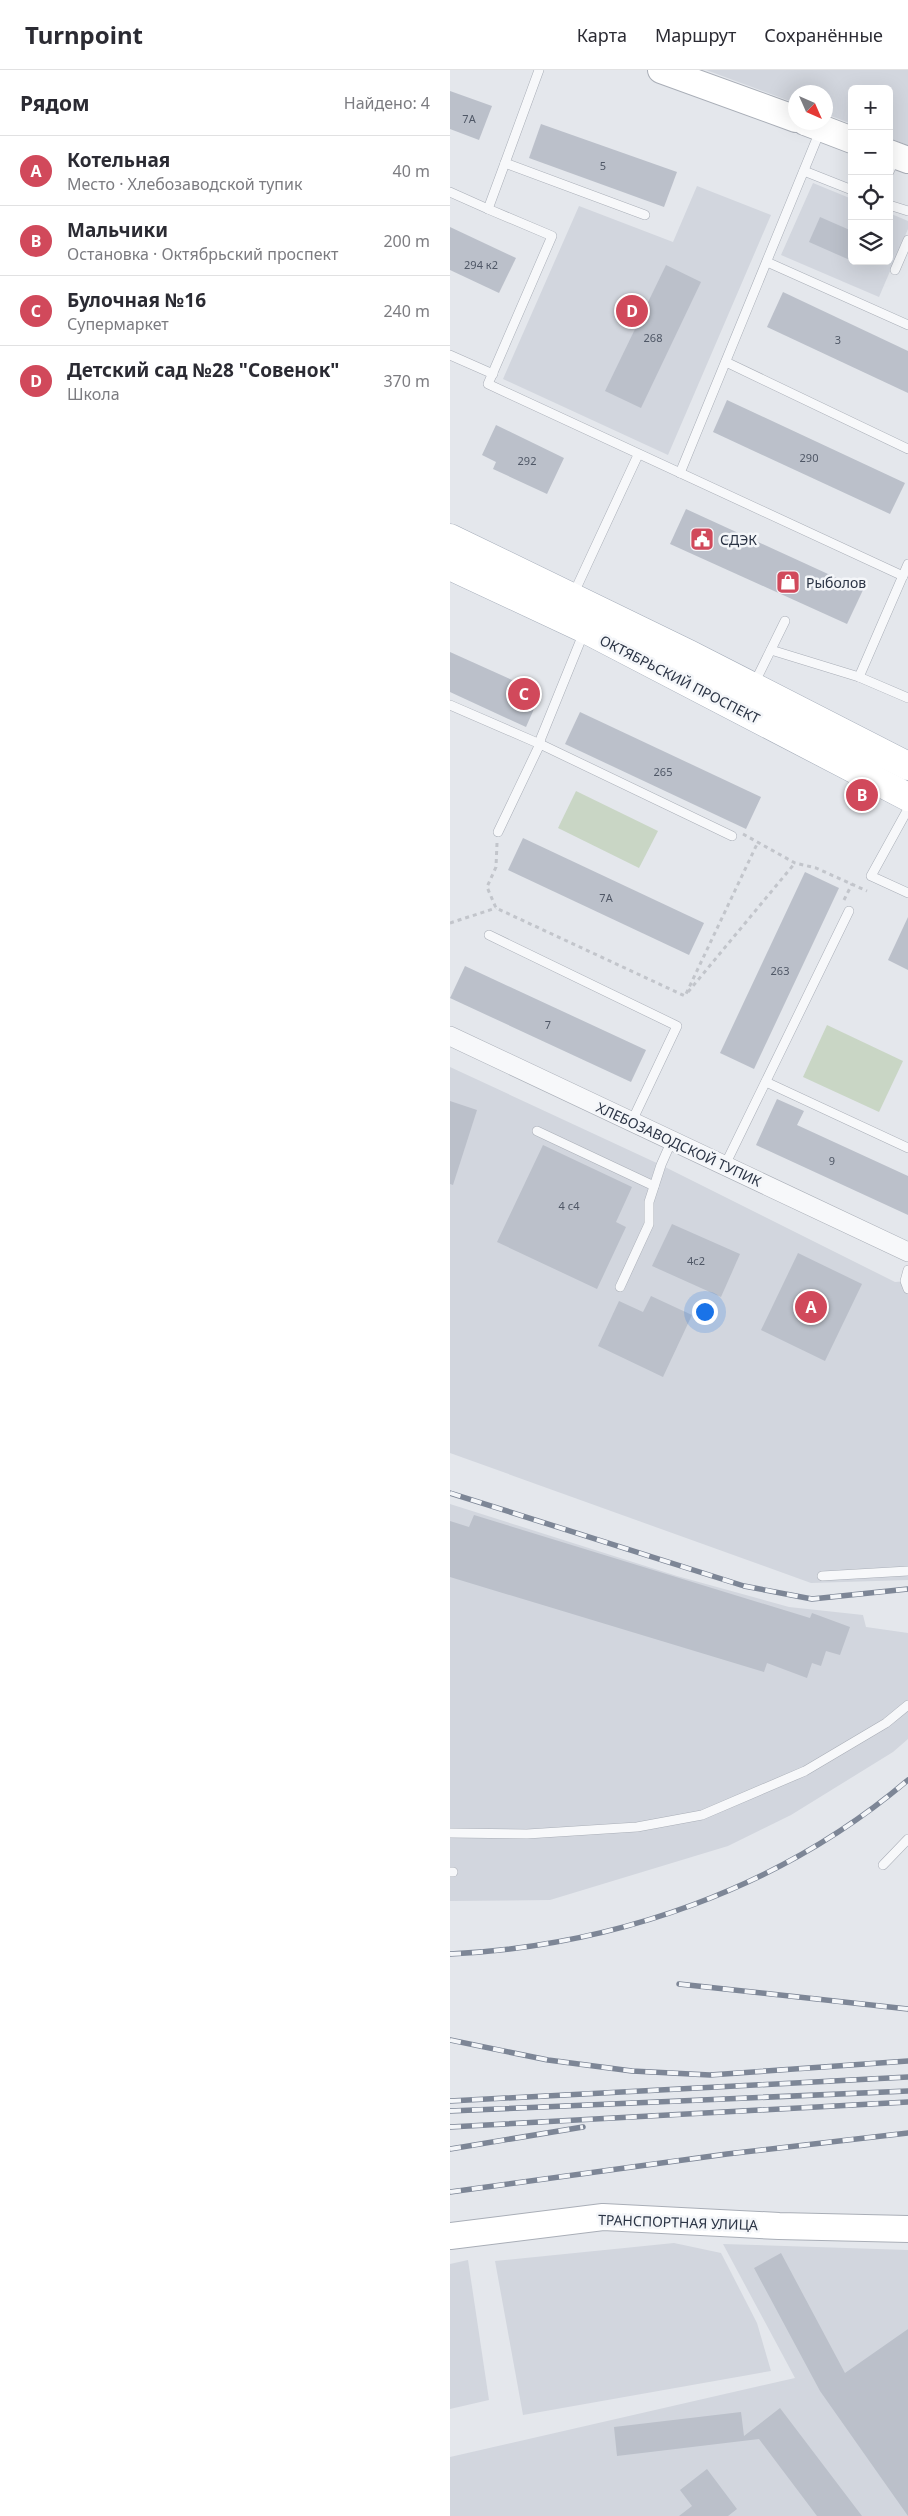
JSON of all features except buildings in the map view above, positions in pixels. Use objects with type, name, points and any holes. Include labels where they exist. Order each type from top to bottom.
[{"type":"main road","name":"ОКТЯБРЬСКИЙ ПРОСПЕКТ","points":[[450,538],[753,686],[908,766]]},
{"type":"main road","name":"ОКТЯБРЬСКИЙ ПРОСПЕКТ","points":[[450,566],[585,630],[908,797]]},
{"type":"street","points":[[661,70],[788,116]]},
{"type":"street","points":[[824,130],[848,139]]},
{"type":"street","name":"ХЛЕБОЗАВОДСКОЙ ТУПИК","points":[[450,1036],[908,1252]]},
{"type":"street","name":"ТРАНСПОРТНАЯ УЛИЦА","points":[[450,2236],[603,2217],[779,2226],[908,2229]]},
{"type":"lane","points":[[488,208],[539,70]]},
{"type":"lane","points":[[680,473],[804,171],[812,130]]},
{"type":"lane","points":[[505,163],[645,214]]},
{"type":"lane","points":[[804,171],[848,188]]},
{"type":"lane","points":[[450,192],[552,236],[488,384],[903,576]]},
{"type":"lane","points":[[895,270],[908,240]]},
{"type":"lane","points":[[767,262],[908,325]]},
{"type":"lane","points":[[450,355],[493,374]]},
{"type":"lane","points":[[726,362],[908,449]]},
{"type":"lane","points":[[572,598],[638,455]]},
{"type":"lane","points":[[859,677],[908,564]]},
{"type":"lane","points":[[753,686],[785,621]]},
{"type":"lane","points":[[498,832],[540,744],[540,738],[585,630]]},
{"type":"lane","points":[[771,650],[859,677],[908,698]]},
{"type":"lane","points":[[450,705],[540,744],[732,836]]},
{"type":"lane","points":[[908,809],[871,876],[908,894]]},
{"type":"lane","points":[[725,1165],[849,911]]},
{"type":"lane","points":[[489,935],[677,1026],[632,1121]]},
{"type":"lane","points":[[766,1082],[908,1148]]},
{"type":"lane","points":[[537,1131],[654,1186]]},
{"type":"lane","points":[[620,1287],[649,1224],[649,1202],[672,1140]]},
{"type":"lane","points":[[908,1270],[905,1281],[908,1289]]},
{"type":"lane","points":[[822,1576],[908,1571]]},
{"type":"lane","points":[[450,1834],[527,1834],[637,1826],[702,1816],[805,1770],[886,1723],[908,1705]]},
{"type":"lane","points":[[883,1865],[908,1838]]},
{"type":"path","points":[[498,832],[496,867],[487,887],[496,908],[685,996]]},
{"type":"path","points":[[685,996],[758,842]]},
{"type":"path","points":[[685,996],[795,863]]},
{"type":"path","points":[[450,923],[496,908]]},
{"type":"shaded area","points":[[706,70],[908,70],[908,145],[893,139],[893,85],[848,85],[848,122],[833,117],[833,85],[788,85],[788,100]]},
{"type":"shaded area","points":[[813,183],[848,197],[848,265],[893,265],[879,297],[781,255]]},
{"type":"shaded area","points":[[697,186],[771,215],[668,455],[503,379],[579,206],[673,242]]},
{"type":"shaded area","points":[[893,215],[908,221],[908,229],[893,264]]},
{"type":"shaded area","points":[[450,1067],[661,1165],[895,1282],[908,1281],[908,1580],[811,1583],[450,1453]]},
{"type":"shaded area","points":[[450,1504],[677,1576],[789,1607],[863,1615],[866,1627],[908,1633],[908,1739],[893,1752],[791,1815],[728,1846],[550,1900],[450,1901]]},
{"type":"shaded area","points":[[674,2243],[721,2253],[757,2323],[771,2371],[523,2415],[495,2261]]},
{"type":"shaded area","points":[[723,2244],[908,2250],[908,2516],[450,2516],[450,2457],[795,2378]]},
{"type":"shaded area","points":[[468,2260],[489,2400],[450,2409],[450,2264]]},
{"type":"green space","points":[[576,791],[658,831],[639,868],[558,828]]},
{"type":"green space","points":[[827,1025],[903,1061],[879,1112],[803,1077]]},
{"type":"railway","points":[[450,1493],[744,1586],[812,1599],[908,1589]]},
{"type":"railway","points":[[450,1954],[512,1949],[574,1939],[634,1924],[694,1904],[751,1880],[806,1852],[859,1818],[908,1780]]},
{"type":"railway","points":[[679,1984],[908,2009]]},
{"type":"railway","points":[[450,2040],[548,2060],[632,2071],[710,2075],[908,2061]]},
{"type":"railway","points":[[450,2101],[908,2077]]},
{"type":"railway","points":[[450,2111],[908,2091]]},
{"type":"railway","points":[[450,2127],[908,2102]]},
{"type":"railway","points":[[450,2149],[583,2127]]},
{"type":"railway","points":[[450,2192],[727,2154],[908,2133]]},
{"type":"place","name":"Детский сад №28 \"Совенок\"","points":[[632,311]]},
{"type":"place","name":"СДЭК","points":[[702,539]]},
{"type":"place","name":"Рыболов","points":[[788,582]]},
{"type":"place","name":"Булочная №16","points":[[524,694]]},
{"type":"place","name":"Мальчики","points":[[862,795]]},
{"type":"place","name":"Котельная","points":[[811,1307]]}]
